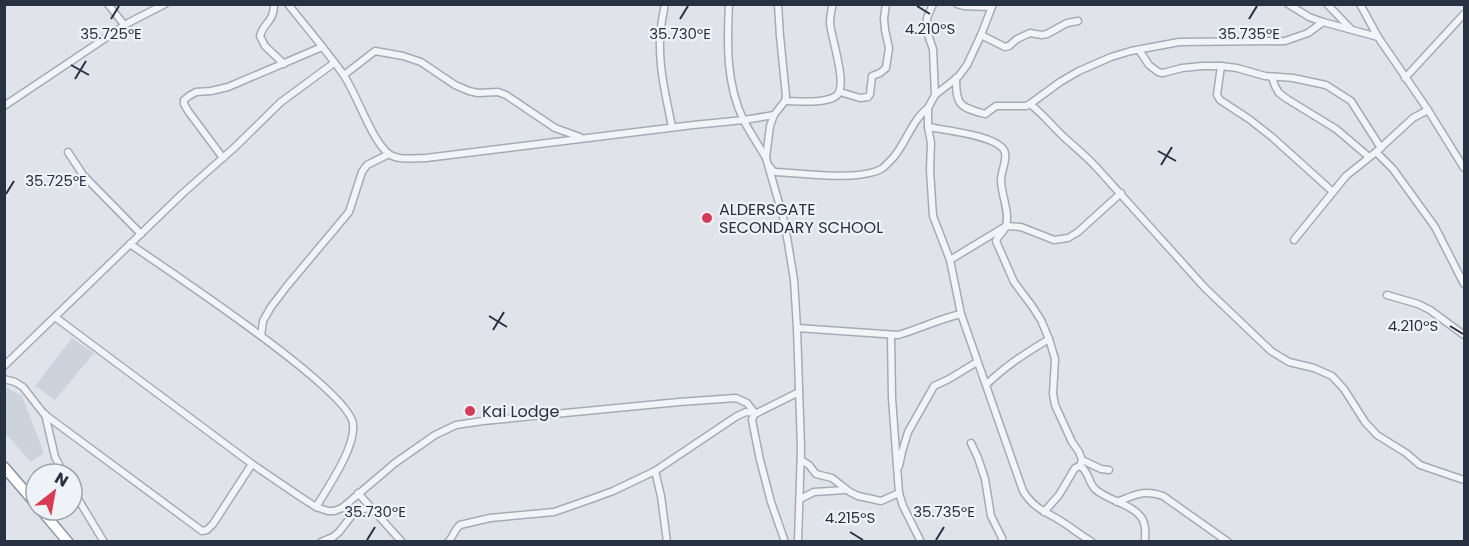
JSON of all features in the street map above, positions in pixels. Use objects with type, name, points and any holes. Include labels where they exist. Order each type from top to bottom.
[{"type":"highway","points":[[4,467],[24,490]]},
{"type":"highway","points":[[51,522],[68,542]]},
{"type":"street","points":[[108,4],[124,26]]},
{"type":"street","points":[[4,106],[124,26],[165,4]]},
{"type":"street","points":[[274,4],[273,16],[261,30],[260,36],[265,46],[284,64]]},
{"type":"street","points":[[288,4],[344,75],[377,140],[389,154],[405,159],[774,115]]},
{"type":"street","points":[[665,4],[660,47],[665,93],[672,127]]},
{"type":"street","points":[[729,4],[728,60],[735,98],[744,120],[771,169],[776,172],[838,176],[866,173],[882,168],[893,157],[920,116],[928,108],[935,94],[956,78],[967,65],[992,6],[971,7],[957,4]]},
{"type":"street","points":[[778,4],[786,89],[785,101],[774,115],[770,126],[766,158],[788,243],[794,280],[801,460],[798,542]]},
{"type":"street","points":[[785,101],[820,100],[832,98],[840,92],[841,78],[830,23],[833,4]]},
{"type":"street","points":[[840,92],[868,98],[872,76],[886,68],[889,48],[884,18],[886,4]]},
{"type":"street","points":[[933,4],[927,18],[927,26],[933,49],[935,94]]},
{"type":"street","points":[[1288,4],[1309,17],[1323,22],[1378,36]]},
{"type":"street","points":[[1327,4],[1350,29]]},
{"type":"street","points":[[1360,4],[1378,36],[1464,168]]},
{"type":"street","points":[[1406,78],[1464,15]]},
{"type":"street","points":[[981,35],[1005,47],[1030,33],[1047,34],[1067,23],[1078,21]]},
{"type":"street","points":[[956,78],[959,103],[985,114],[996,106],[1026,106],[1079,71],[1111,57],[1179,42],[1285,41],[1308,33],[1323,22]]},
{"type":"street","points":[[223,158],[188,111],[184,100],[196,92],[228,87],[322,47]]},
{"type":"street","points":[[1139,50],[1149,65],[1163,74],[1188,67],[1237,68],[1272,77],[1326,85],[1352,101],[1378,150],[1430,219],[1464,284]]},
{"type":"street","points":[[344,75],[375,51],[403,56],[421,62],[460,88],[478,93],[492,92],[506,95],[555,128],[584,138]]},
{"type":"street","points":[[4,366],[281,102],[334,63]]},
{"type":"street","points":[[1221,66],[1217,95],[1220,100],[1272,137],[1333,192]]},
{"type":"street","points":[[1272,77],[1275,86],[1287,99],[1336,129],[1369,157]]},
{"type":"street","points":[[1030,104],[1079,149],[1205,288],[1271,351],[1289,362],[1314,368],[1332,376],[1377,435],[1406,453],[1420,465],[1464,480]]},
{"type":"street","points":[[928,108],[933,216],[950,260],[961,314],[1023,490],[1028,500],[1092,542]]},
{"type":"street","points":[[1294,240],[1346,176],[1413,118],[1428,110]]},
{"type":"street","points":[[928,127],[983,138],[1004,148],[1006,155],[1001,178],[1006,226],[996,240],[1014,282],[1041,320],[1049,339],[1055,359],[1053,394],[1055,405],[1079,452],[1081,463],[1091,483],[1095,489],[1140,515],[1144,520],[1145,542]]},
{"type":"street","points":[[68,152],[83,175],[141,234]]},
{"type":"street","points":[[261,336],[263,321],[271,307],[349,212],[362,172],[367,165],[389,154]]},
{"type":"street","points":[[950,260],[1006,226],[1021,227],[1054,240],[1068,238],[1078,232],[1121,193]]},
{"type":"street","points":[[130,244],[261,336],[345,407],[353,420],[352,436],[345,456],[316,507]]},
{"type":"street","points":[[1387,295],[1419,304],[1464,335]]},
{"type":"street","points":[[797,328],[891,335],[909,332],[961,314]]},
{"type":"street","points":[[55,317],[252,464],[316,507],[328,511],[342,507],[395,463],[435,435],[456,425],[736,398],[745,401],[755,413]]},
{"type":"street","points":[[891,335],[892,398],[899,493],[921,542]]},
{"type":"street","points":[[986,385],[1023,354],[1049,339]]},
{"type":"street","points":[[897,474],[909,432],[933,389],[977,362]]},
{"type":"street","points":[[4,379],[23,387],[44,414],[202,531],[207,530],[213,524],[252,464]]},
{"type":"street","points":[[448,542],[460,525],[490,518],[554,512],[613,491],[655,471],[737,416],[746,412],[762,411],[799,392]]},
{"type":"street","points":[[755,413],[752,420],[760,460],[785,542]]},
{"type":"street","points":[[44,414],[58,462]]},
{"type":"street","points":[[971,443],[985,479],[991,516],[1003,542]]},
{"type":"street","points":[[801,460],[809,465],[816,474],[835,479],[845,490],[858,496],[879,502],[899,493]]},
{"type":"street","points":[[1081,463],[1110,470]]},
{"type":"street","points":[[1044,512],[1081,463]]},
{"type":"street","points":[[655,471],[667,542]]},
{"type":"street","points":[[800,500],[815,492],[845,490]]},
{"type":"street","points":[[1118,502],[1145,491],[1153,492],[1163,496],[1228,542]]},
{"type":"street","points":[[358,493],[402,542]]},
{"type":"street","points":[[342,507],[356,510],[371,508]]},
{"type":"street","points":[[84,509],[104,542]]},
{"type":"street","points":[[321,542],[339,532],[356,510]]},
{"type":"shaded area","points":[[72,338],[94,353],[55,400],[35,386]]},
{"type":"shaded area","points":[[5,387],[22,396],[44,453],[31,462],[5,433]]},
{"type":"place","name":"ALDERSGATE SECONDARY SCHOOL","points":[[707,218]]},
{"type":"place","name":"Kai Lodge","points":[[470,411]]}]
